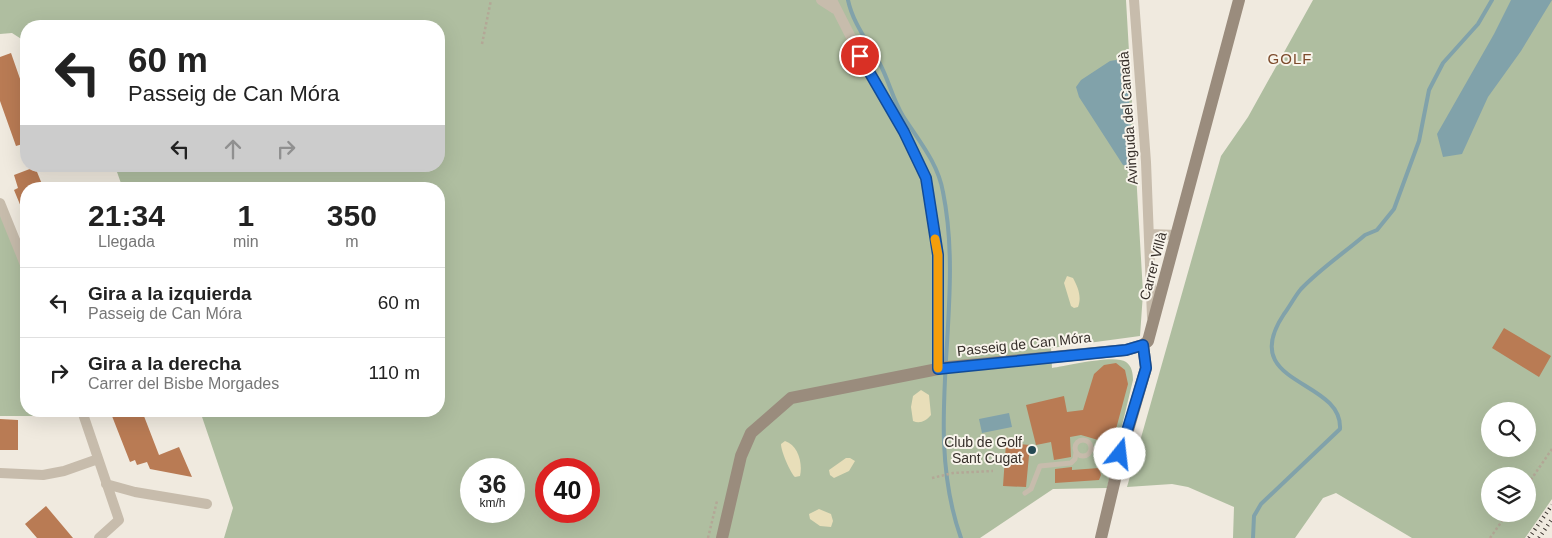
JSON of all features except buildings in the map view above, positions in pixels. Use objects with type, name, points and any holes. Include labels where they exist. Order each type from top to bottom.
[{"type":"street","points":[[821,0],[834,4],[904,132],[926,178],[938,255],[942,368]]},
{"type":"street","name":"Avinguda del Canadà","points":[[1134,0],[1153,326]]},
{"type":"street","name":"Carrer Villà","points":[[1143,345],[1151,336],[1239,0]]},
{"type":"street","points":[[0,203],[20,251]]},
{"type":"street","points":[[1149,234],[1177,235]]},
{"type":"street","points":[[1101,538],[1120,454],[1146,368],[1143,345]]},
{"type":"street","name":"Passeig de Can Móra","points":[[722,538],[741,456],[751,433],[791,398],[942,368],[1126,350],[1143,345]]},
{"type":"street","points":[[84,417],[119,520],[99,538]]},
{"type":"street","points":[[0,473],[43,475],[64,471],[98,459]]},
{"type":"street","points":[[106,484],[135,492],[207,504]]},
{"type":"lane","points":[[1025,493],[1031,489],[1040,466],[1072,463],[1075,459],[1076,444],[1082,440],[1090,442],[1092,449]]},
{"type":"lane","points":[[1092,449],[1120,454]]},
{"type":"lane","points":[[1076,452],[1079,455],[1085,456],[1092,449]]},
{"type":"path","points":[[482,44],[491,0]]},
{"type":"path","points":[[1536,473],[1552,450]]},
{"type":"path","points":[[932,478],[953,473],[994,471]]},
{"type":"path","points":[[1490,538],[1501,522]]},
{"type":"green space","points":[[0,0],[1126,0],[1143,293],[1140,336],[1051,348],[1052,368],[1112,359],[1126,362],[1131,368],[1133,380],[1107,488],[1053,489],[980,538],[224,538],[233,508],[202,417],[445,417],[445,182],[121,182],[117,172],[445,172],[445,20],[20,20],[20,38],[12,33],[0,34]]},
{"type":"green space","points":[[1313,0],[1552,0],[1552,499],[1525,538],[1412,538],[1336,493],[1323,498],[1295,538],[1233,538],[1234,507],[1188,487],[1172,484],[1127,487],[1221,156],[1248,117]]},
{"type":"green space","points":[[0,208],[20,263],[20,416],[0,416]]},
{"type":"sand","points":[[1067,276],[1073,278],[1078,288],[1080,300],[1078,307],[1074,308],[1071,306],[1064,283]]},
{"type":"sand","points":[[921,390],[929,395],[931,415],[923,421],[916,422],[913,421],[911,407],[913,396]]},
{"type":"sand","points":[[785,441],[790,443],[796,450],[801,466],[800,476],[795,477],[786,461],[781,444]]},
{"type":"sand","points":[[846,458],[855,461],[849,471],[834,478],[830,475],[829,470]]},
{"type":"sand","points":[[819,509],[831,514],[833,521],[831,527],[820,526],[810,519],[809,514]]},
{"type":"water","points":[[1511,0],[1552,0],[1521,51],[1488,97],[1462,154],[1443,157],[1437,134],[1494,34]]},
{"type":"water","points":[[1116,60],[1123,64],[1128,77],[1132,160],[1130,167],[1123,165],[1079,97],[1076,87],[1081,80],[1110,61]]},
{"type":"water","points":[[1009,413],[1012,427],[982,433],[979,419]]},
{"type":"waterway","points":[[848,0],[850,9],[880,64],[903,116],[921,143],[941,181],[949,235],[950,278],[944,409],[945,453],[950,496],[961,538]]},
{"type":"waterway","points":[[1253,538],[1254,516],[1261,504],[1340,429],[1336,412],[1326,400],[1281,369],[1273,355],[1273,338],[1284,314],[1301,289],[1365,235],[1377,230],[1394,209],[1419,141],[1429,90],[1443,63],[1478,24],[1492,0]]},
{"type":"railway","points":[[1529,538],[1552,505]]},
{"type":"railway","points":[[1539,538],[1552,519]]},
{"type":"slow traffic","points":[[935,239],[938,255],[938,368]]},
{"type":"place","name":"Club de Golf Sant Cugat","points":[[1032,450]]},
{"type":"district","name":"GOLF","points":[[1290,58]]},
{"type":"route","points":[[860,56],[904,132],[926,178],[938,255],[938,369],[1126,350],[1143,345],[1146,368],[1120,454]]}]
